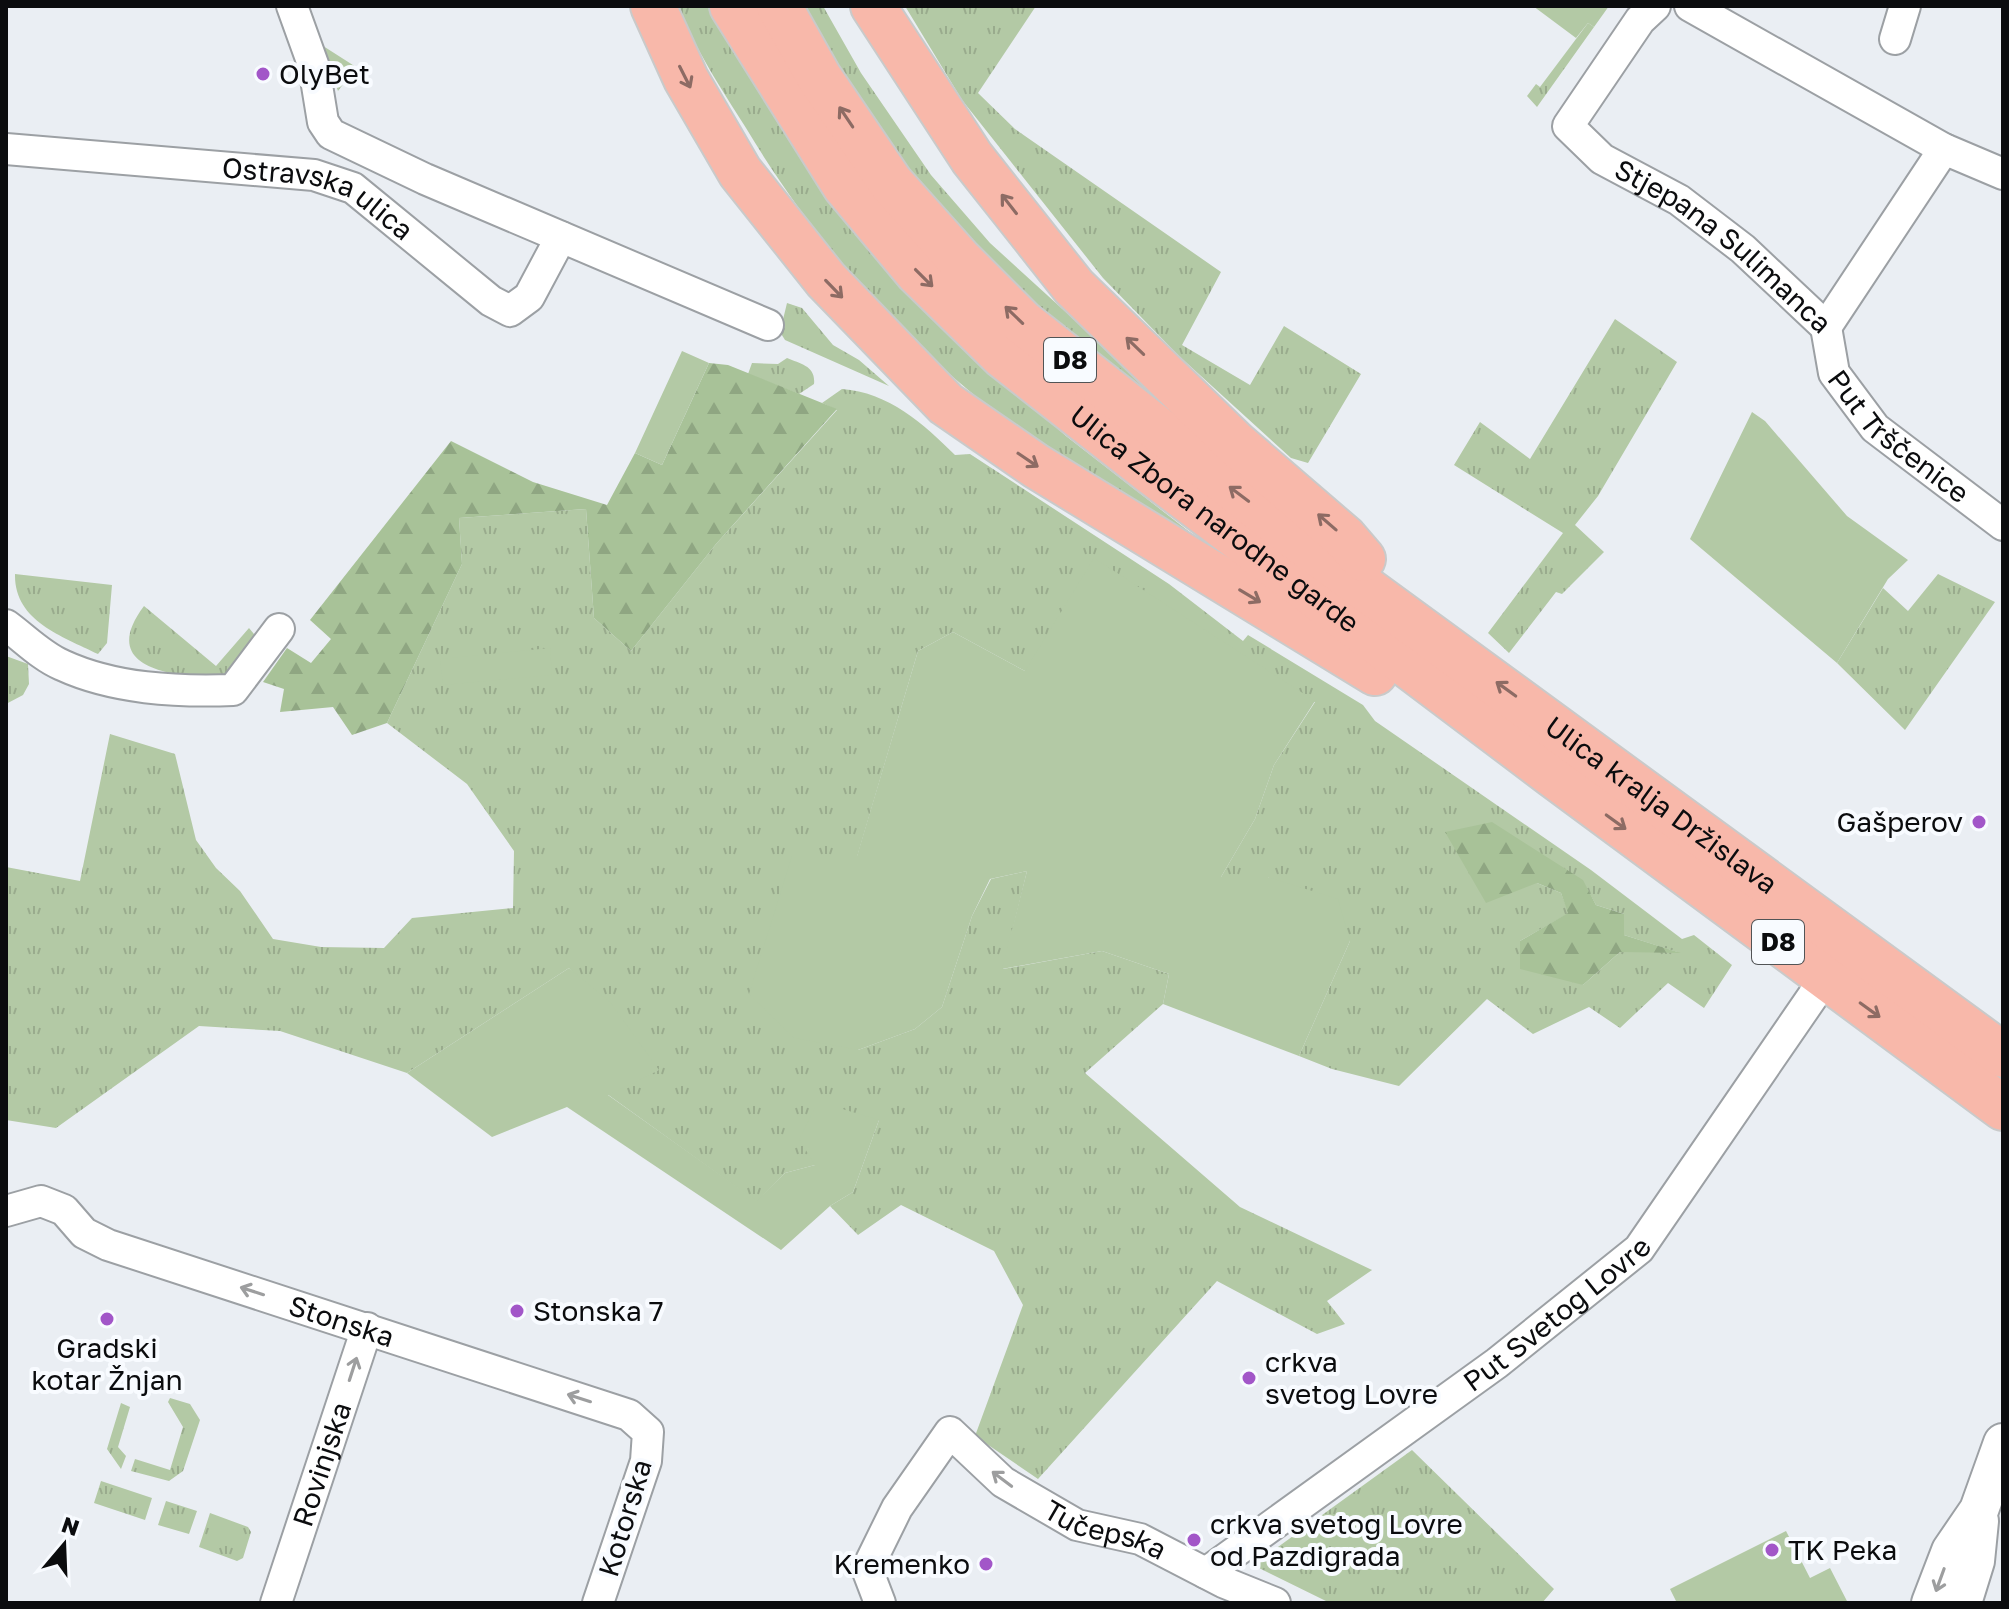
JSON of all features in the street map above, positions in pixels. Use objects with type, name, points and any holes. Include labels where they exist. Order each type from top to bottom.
[{"type":"highway","points":[[653,6],[686,79],[740,172],[826,280],[946,404],[1036,466],[1281,614],[1489,749],[1553,775]]},
{"type":"highway","name":"Ulica Zbora narodne garde","points":[[779,6],[819,77],[891,183],[959,259],[1022,322],[1202,466],[1437,640]]},
{"type":"highway","points":[[873,6],[972,158],[1074,287],[1236,444],[1345,538],[1437,640]]},
{"type":"highway","name":"Ulica Zbora narodne garde","points":[[733,8],[845,186],[917,272],[1003,356],[1151,472],[1553,775]]},
{"type":"highway","name":"Ulica kralja Držislava","points":[[1437,640],[2003,1055]]},
{"type":"highway","name":"Ulica kralja Držislava","points":[[1553,775],[2003,1108]]},
{"type":"street","points":[[292,6],[314,67],[323,122],[331,134],[347,145],[768,325]]},
{"type":"street","name":"Stjepana Sulimanca","points":[[1655,6],[1640,20],[1568,126],[1602,159],[1679,200],[1743,249],[1826,327],[1944,149]]},
{"type":"street","points":[[1690,6],[1944,149],[2003,174]]},
{"type":"street","points":[[1895,39],[1905,6]]},
{"type":"street","name":"Ostravska ulica","points":[[6,149],[314,175],[353,188],[491,301],[510,311],[529,297],[561,237]]},
{"type":"street","name":"Put Trščenice","points":[[1826,327],[1834,373],[1875,428],[2003,525]]},
{"type":"street","points":[[6,625],[62,665],[113,681],[180,692],[233,690],[279,629]]},
{"type":"street","name":"Put Svetog Lovre","points":[[1206,1573],[1497,1363],[1639,1249],[1826,977]]},
{"type":"street","name":"Stonska","points":[[6,1211],[41,1201],[64,1210],[84,1233],[108,1245],[629,1415],[648,1432]]},
{"type":"street","name":"Rovinjska","points":[[276,1603],[367,1328]]},
{"type":"street","name":"Kotorska","points":[[598,1603],[646,1461],[648,1432]]},
{"type":"street","name":"Tučepska","points":[[880,1603],[867,1569],[897,1508],[950,1432],[1003,1482],[1077,1525],[1140,1539],[1206,1573],[1275,1603]]},
{"type":"street","points":[[1931,1603],[1951,1551],[1979,1510],[2003,1443]]},
{"type":"street","points":[[1962,1603],[1975,1561],[1979,1510]]},
{"type":"green space","points":[[679,6],[716,6],[1000,378],[1066,436],[1236,568],[1066,463],[1018,429],[928,355],[887,314],[811,225],[777,177],[709,68]]},
{"type":"green space","points":[[803,6],[823,6],[861,73],[931,175],[990,243],[1257,486],[1076,346],[979,254],[884,135]]},
{"type":"green space","points":[[905,6],[1036,6],[978,93],[1015,129],[1221,272],[1182,345],[1250,385],[1284,326],[1361,374],[1308,463],[1291,458],[1179,356],[1103,278],[962,100]]},
{"type":"green space","points":[[1533,6],[1609,6],[1594,27],[1588,23],[1576,38]]},
{"type":"green space","points":[[1588,23],[1594,27],[1537,107],[1527,96],[1536,84],[1540,87]]},
{"type":"green space","points":[[320,44],[356,67],[338,91]]},
{"type":"green space","points":[[787,303],[802,308],[833,345],[859,360],[889,386],[785,340],[780,332]]},
{"type":"green space","points":[[1615,319],[1677,362],[1598,496],[1575,525],[1604,552],[1562,594],[1556,592],[1509,653],[1488,633],[1563,533],[1454,465],[1480,422],[1530,459]]},
{"type":"green space","points":[[682,351],[709,363],[662,465],[635,453]]},
{"type":"green space","points":[[787,358],[806,366],[813,373],[814,384],[799,394],[748,374],[752,363],[778,364]]},
{"type":"green space","points":[[709,363],[728,365],[837,409],[716,544],[631,651],[594,618],[586,509],[459,518],[462,564],[387,723],[352,735],[333,707],[280,712],[284,689],[263,682],[287,648],[311,663],[331,639],[310,620],[451,441],[533,482],[607,505],[635,453],[662,465]]},
{"type":"green space","points":[[842,389],[859,391],[890,403],[931,432],[955,455],[970,454],[1169,584],[1243,641],[1248,635],[1363,705],[1375,721],[1591,870],[1682,939],[1694,935],[1732,965],[1704,1008],[1668,983],[1620,1028],[1589,1007],[1533,1034],[1487,999],[1399,1086],[1332,1069],[1299,1056],[1350,941],[1268,877],[1221,877],[1255,819],[1274,765],[1315,702],[1025,671],[953,632],[918,651],[857,857],[858,1050],[915,1029],[942,1007],[972,916],[991,879],[1027,871],[1003,969],[1102,951],[1169,974],[1163,1004],[1085,1073],[1240,1207],[1372,1270],[1327,1301],[1345,1324],[1317,1334],[1217,1281],[1038,1479],[975,1436],[1023,1305],[994,1251],[901,1205],[858,1235],[830,1206],[853,1192],[879,1120],[815,1165],[785,1173],[757,1202],[607,1094],[658,1070],[569,968],[407,1073],[280,1031],[199,1026],[56,1128],[6,1120],[6,867],[80,881],[110,734],[175,754],[196,840],[216,868],[240,891],[273,939],[321,947],[384,948],[412,918],[513,908],[514,851],[467,784],[387,723],[462,564],[459,518],[586,509],[594,618],[631,651],[716,544],[837,410],[822,403]],"holes":[[[1582,880],[1596,905],[1624,914],[1624,935],[1677,952],[1620,952],[1583,985],[1520,941],[1569,913],[1561,893],[1537,883]]]},
{"type":"green space","points":[[1752,412],[1765,421],[1847,516],[1908,560],[1888,579],[1837,663],[1690,539]]},
{"type":"green space","points":[[1094,558],[1315,701],[1274,765],[1255,819],[1221,877],[1268,877],[1338,899],[1350,941],[1299,1056],[1163,1004],[1169,974],[1102,951],[1002,969],[1027,871],[990,879],[972,916],[942,1007],[915,1029],[858,1050],[794,1038],[749,994],[792,856],[857,856],[918,651],[953,632],[1025,671]]},
{"type":"green space","points":[[15,574],[112,585],[107,643],[98,654],[56,633],[31,615],[22,604]]},
{"type":"green space","points":[[1938,574],[1995,602],[1905,730],[1837,663],[1883,588],[1908,611]]},
{"type":"green space","points":[[144,606],[216,666],[249,628],[259,640],[233,677],[171,673],[137,659],[130,646],[131,629]]},
{"type":"green space","points":[[550,648],[552,675],[443,685],[440,659]]},
{"type":"green space","points":[[6,656],[28,664],[29,684],[23,695],[6,704]]},
{"type":"green space","points":[[1492,822],[1583,880],[1596,905],[1624,914],[1624,935],[1681,953],[1620,952],[1583,985],[1520,969],[1520,941],[1568,913],[1561,893],[1537,883],[1486,903],[1445,832]]},
{"type":"green space","points":[[569,968],[610,1002],[659,1070],[608,1095],[757,1201],[785,1173],[815,1165],[799,1139],[815,1108],[839,1108],[879,1120],[853,1192],[830,1206],[781,1250],[567,1107],[492,1137],[407,1073]]},
{"type":"green space","points":[[170,1398],[190,1404],[200,1420],[183,1471],[169,1481],[131,1471],[135,1459],[170,1470],[183,1427],[168,1402]]},
{"type":"green space","points":[[121,1403],[130,1407],[118,1447],[126,1456],[121,1469],[107,1449]]},
{"type":"green space","points":[[1412,1450],[1554,1589],[1542,1603],[1330,1603],[1253,1565]]},
{"type":"green space","points":[[101,1481],[152,1498],[145,1520],[94,1503]]},
{"type":"green space","points":[[166,1501],[197,1511],[189,1534],[158,1525]]},
{"type":"green space","points":[[210,1513],[248,1527],[251,1532],[243,1558],[237,1561],[199,1547]]},
{"type":"green space","name":"TK Peka","points":[[1786,1531],[1810,1578],[1830,1568],[1848,1603],[1677,1603],[1670,1589]]},
{"type":"place","name":"OlyBet","points":[[263,74]]},
{"type":"place","name":"Gašperov","points":[[1979,822]]},
{"type":"place","name":"Stonska 7","points":[[517,1311]]},
{"type":"place","name":"Gradski kotar Žnjan","points":[[107,1319]]},
{"type":"place","name":"crkva svetog Lovre","points":[[1249,1378]]},
{"type":"place","name":"crkva svetog Lovre od Pazdigrada","points":[[1194,1540]]},
{"type":"place","name":"TK Peka","points":[[1772,1550]]},
{"type":"place","name":"Kremenko","points":[[986,1564]]}]
